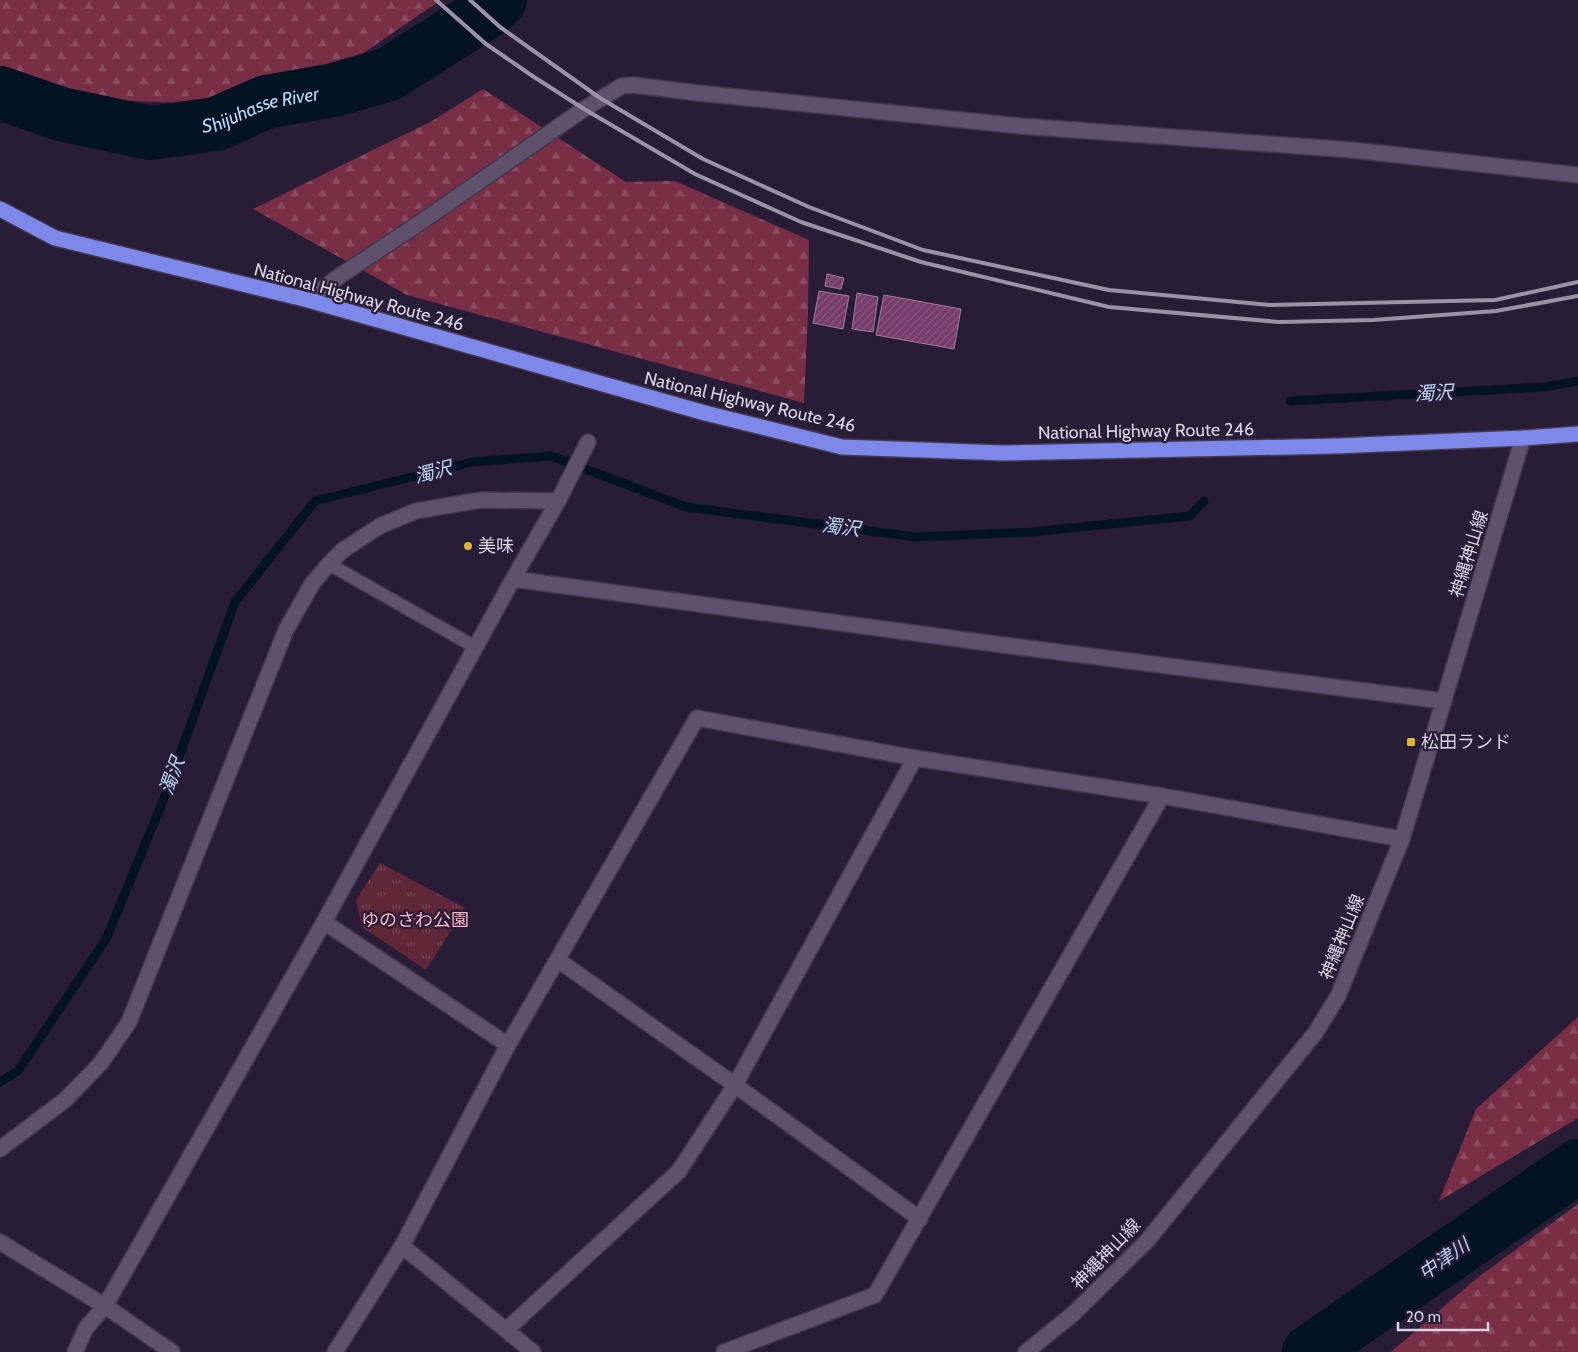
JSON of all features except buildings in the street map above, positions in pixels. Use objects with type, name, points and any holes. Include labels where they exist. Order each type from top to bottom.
[{"type":"highway","name":"National Highway Route 246","points":[[0,209],[55,238],[308,300],[704,413],[842,447],[1013,452],[1336,446],[1578,434]]},
{"type":"street","points":[[308,300],[341,274],[421,222],[584,108],[622,86],[633,85],[1020,126],[1352,150],[1578,175]]},
{"type":"street","name":"神縄神山線","points":[[1026,1352],[1073,1314],[1147,1241],[1316,1032],[1338,996],[1402,839],[1523,438]]},
{"type":"street","points":[[75,1352],[86,1328],[105,1306],[324,922],[475,647],[558,501],[588,442]]},
{"type":"street","points":[[0,1149],[65,1100],[101,1063],[129,1022],[286,630],[312,584],[329,564],[343,550],[380,526],[416,511],[481,500],[558,501]]},
{"type":"street","points":[[513,579],[994,644],[1444,701]]},
{"type":"street","points":[[334,1352],[402,1246],[508,1045],[697,718],[915,758],[1162,796],[1402,839]]},
{"type":"street","points":[[506,1330],[679,1170],[735,1084],[915,758]]},
{"type":"street","points":[[724,1352],[875,1294],[920,1219],[1162,796]]},
{"type":"street","points":[[324,922],[508,1045]]},
{"type":"street","points":[[558,960],[735,1084],[920,1219]]},
{"type":"street","points":[[0,1242],[105,1306],[172,1352]]},
{"type":"street","points":[[402,1246],[533,1352]]},
{"type":"lane","points":[[329,564],[475,647]]},
{"type":"green space","points":[[0,0],[441,0],[353,60],[214,104],[42,98],[0,72]]},
{"type":"green space","points":[[483,89],[626,182],[675,181],[809,240],[804,403],[407,295],[253,209],[432,121]]},
{"type":"green space","name":"ゆのさわ公園","points":[[380,863],[465,908],[426,970],[362,927],[356,900]]},
{"type":"green space","points":[[1578,1017],[1578,1118],[1439,1201],[1476,1109]]},
{"type":"green space","points":[[1578,1204],[1578,1352],[1391,1352],[1477,1278]]},
{"type":"waterway","name":"Shijuhasse River","points":[[0,93],[61,114],[150,133],[216,124],[266,102],[334,90],[389,74],[490,10],[500,0]]},
{"type":"waterway","name":"濁沢","points":[[1290,401],[1544,387],[1578,381]]},
{"type":"waterway","name":"濁沢","points":[[0,1082],[18,1071],[106,939],[163,801],[235,602],[315,501],[472,462],[551,456],[686,507],[916,537],[1031,532],[1190,516],[1204,501]]},
{"type":"waterway","name":"中津川","points":[[1309,1352],[1578,1166]]},
{"type":"railway","points":[[436,0],[486,44],[534,77],[584,109],[695,174],[801,222],[921,262],[1109,307],[1279,322],[1373,320],[1496,311],[1578,296]]},
{"type":"railway","points":[[470,0],[500,27],[600,98],[703,159],[809,207],[923,250],[1109,290],[1270,305],[1495,300],[1578,282]]},
{"type":"place","name":"美味","points":[[468,546]]},
{"type":"place","name":"松田ランド","points":[[1411,742]]}]
